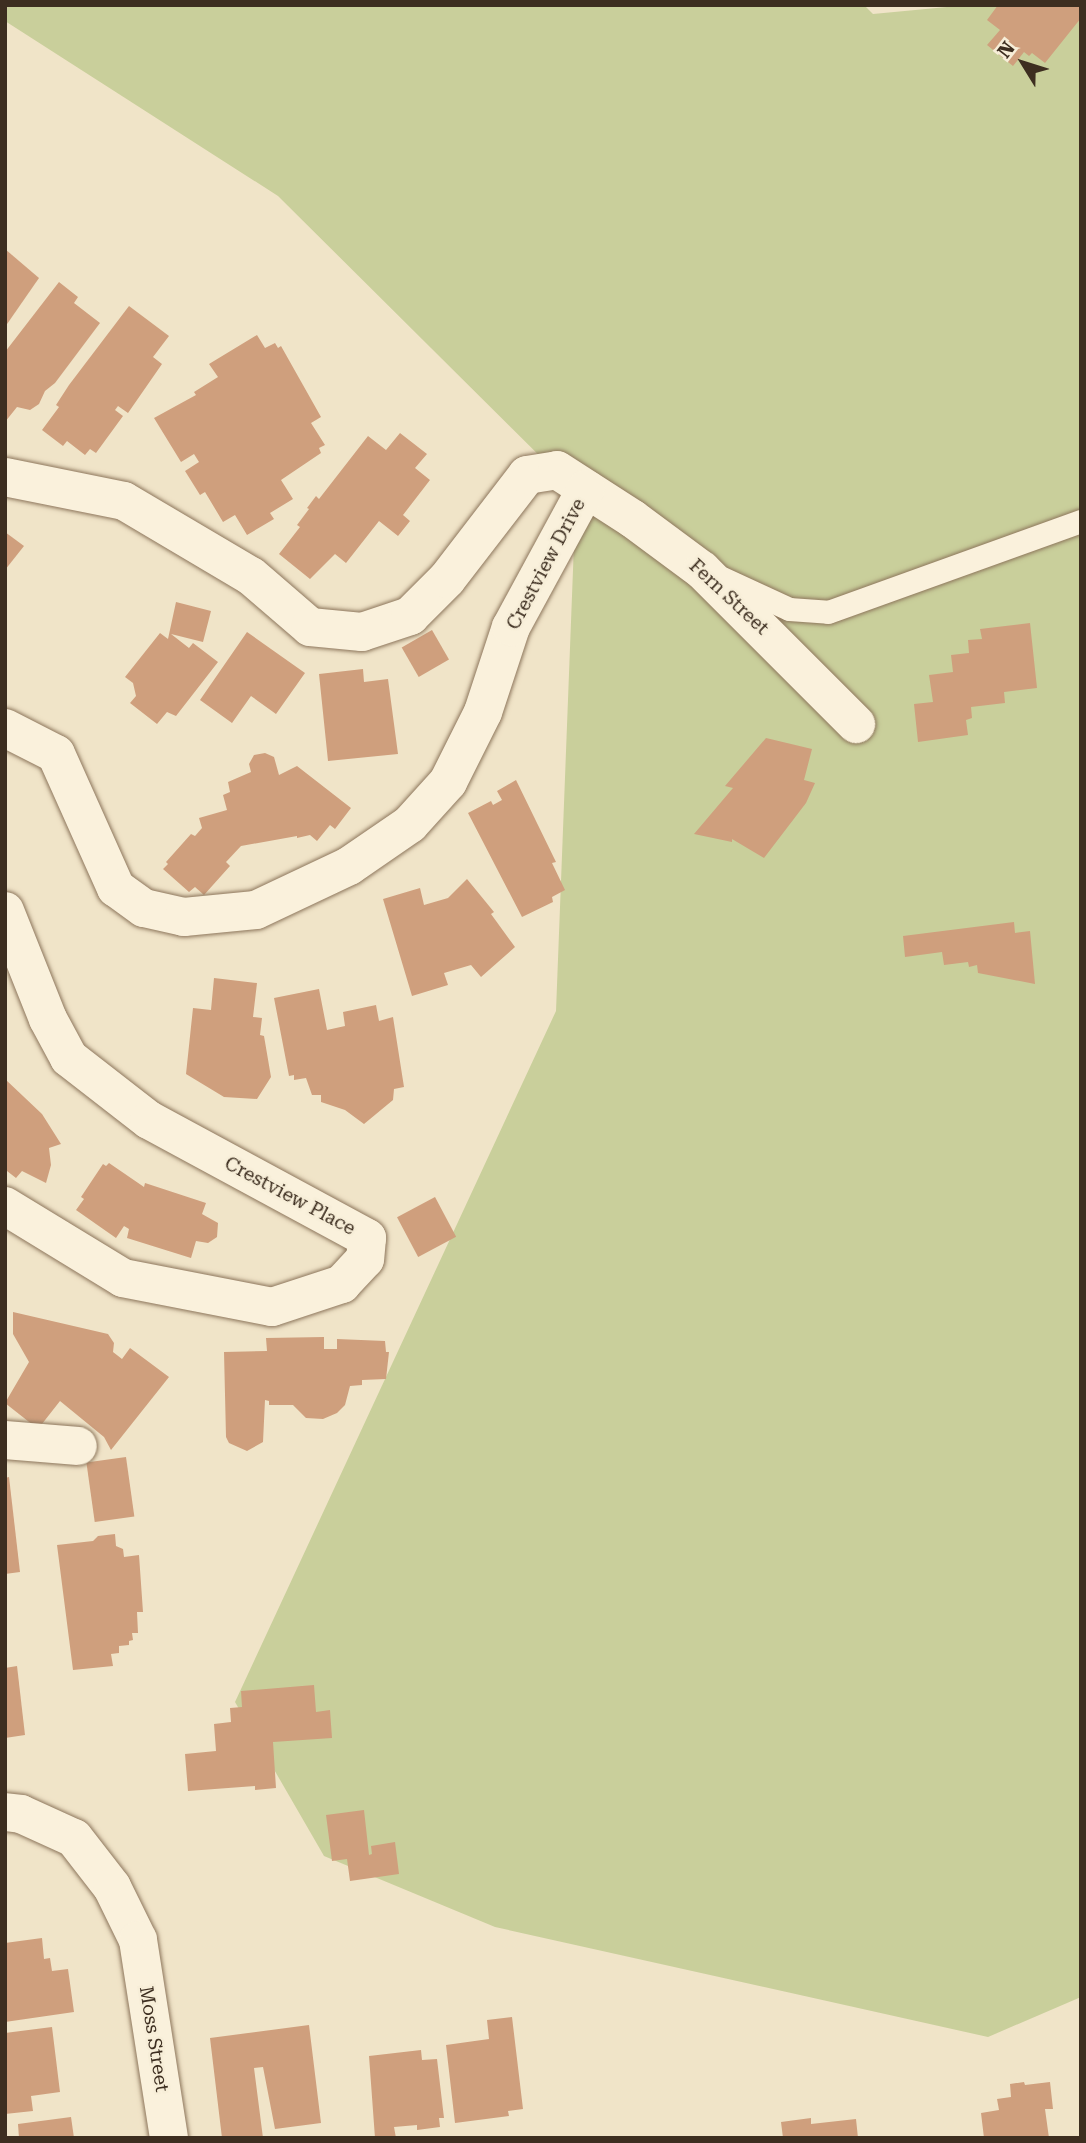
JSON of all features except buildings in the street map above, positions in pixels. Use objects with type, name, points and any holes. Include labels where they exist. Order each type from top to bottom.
[{"type":"street","name":"Crestview Drive","points":[[5,477],[124,501],[251,576],[310,627],[362,632],[410,616],[447,579],[527,475],[557,470],[586,489],[511,627],[483,712],[448,782],[410,824],[349,866],[256,910],[184,917],[144,908],[116,888],[56,754],[5,728]]},
{"type":"street","name":"Fern Street","points":[[586,489],[702,569],[856,724]]},
{"type":"street","name":"Crestview Place","points":[[5,911],[48,1019],[69,1058],[149,1120],[367,1238],[365,1259],[342,1284],[272,1307],[123,1278],[5,1206]]},
{"type":"street","points":[[5,1440],[78,1446]]},
{"type":"street","name":"Moss Street","points":[[5,1812],[21,1814],[74,1838],[112,1887],[138,1940],[169,2138]]},
{"type":"lane","points":[[702,569],[789,609],[828,612],[1081,521]]},
{"type":"green space","points":[[5,5],[864,5],[873,14],[968,5],[1081,5],[1081,1997],[988,2037],[495,1927],[324,1856],[235,1702],[556,1011],[576,492],[278,196],[5,21]]}]
